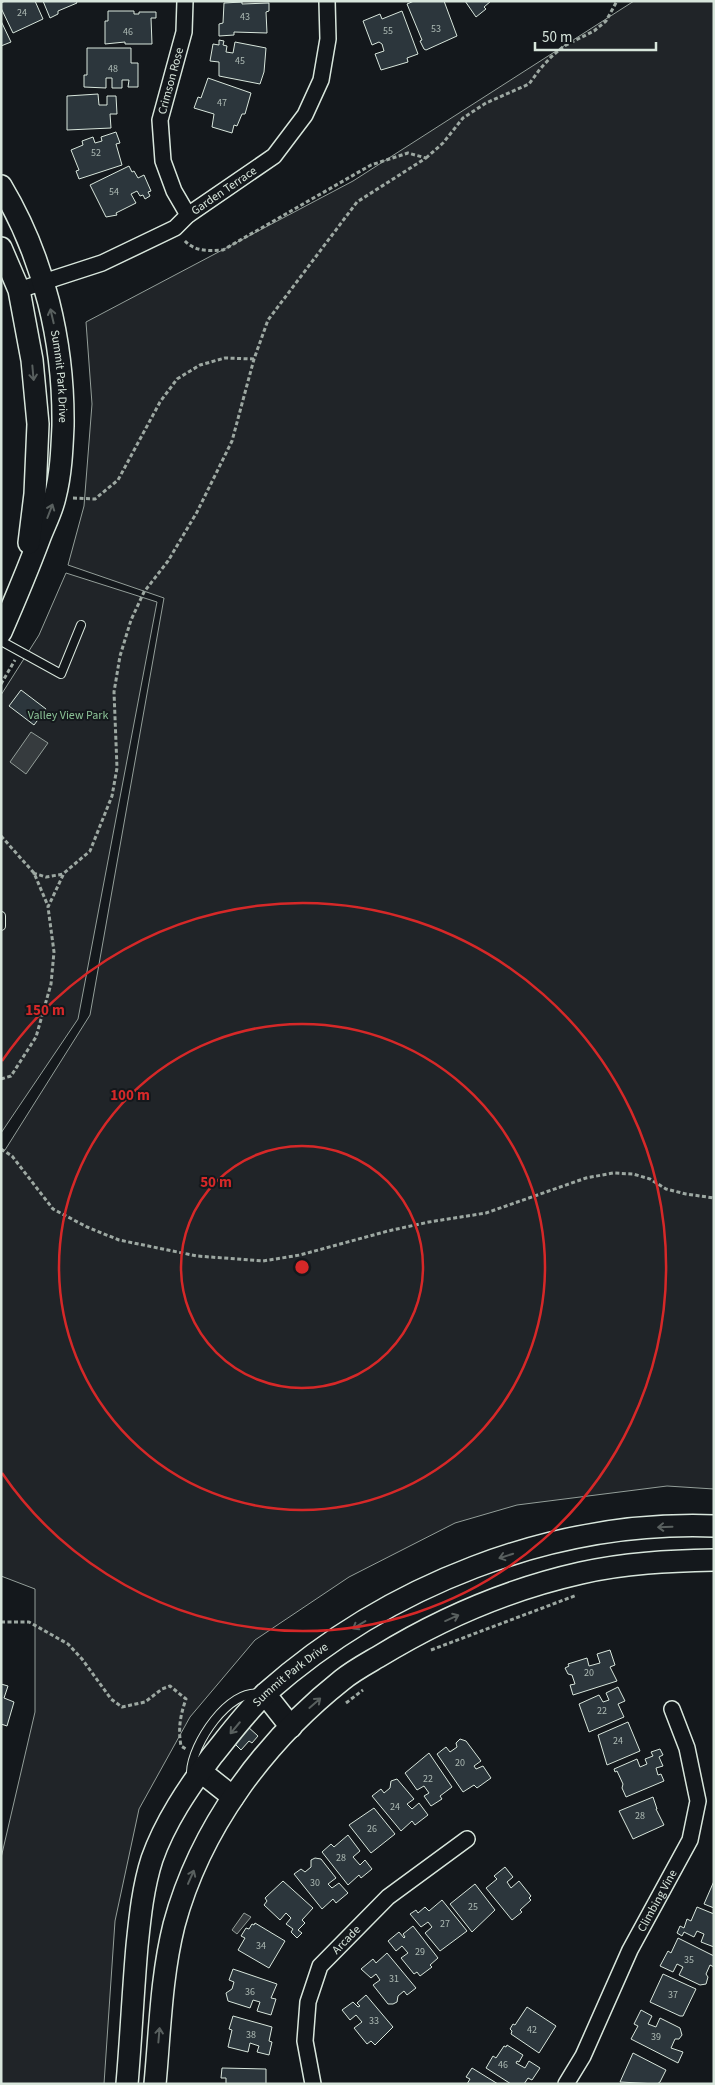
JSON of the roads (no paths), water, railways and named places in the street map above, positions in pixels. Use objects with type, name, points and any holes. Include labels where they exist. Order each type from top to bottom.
[{"type":"street","name":"Crimson Rose","points":[[185,1],[184,32],[160,120],[162,161],[174,191],[188,215]]},
{"type":"street","name":"Garden Terrace","points":[[19,290],[102,263],[175,228],[188,215],[274,156],[305,116],[320,80],[328,39],[326,1]]},
{"type":"street","name":"Summit Park Drive","points":[[1,186],[16,211],[44,283],[55,330],[62,376],[62,450],[55,498],[1,632]]},
{"type":"street","name":"Summit Park Drive","points":[[1,248],[19,290],[32,360],[38,424],[35,494],[26,573]]},
{"type":"street","name":"Summit Park Drive","points":[[127,2084],[135,1970],[145,1886],[152,1859],[168,1821],[196,1777],[234,1728],[265,1694],[310,1658],[348,1632],[392,1606],[472,1567],[552,1543],[600,1533],[655,1528],[714,1526]]},
{"type":"street","points":[[155,2084],[164,1971],[174,1925],[188,1885],[206,1842],[233,1797],[264,1757],[304,1713],[344,1678],[414,1635],[501,1596],[581,1573],[650,1561],[714,1560]]},
{"type":"street","points":[[265,1694],[291,1727]]},
{"type":"street","name":"Climbing Vine","points":[[566,2084],[583,2056],[630,1950],[690,1840],[698,1802],[687,1748],[672,1708]]},
{"type":"street","points":[[196,1777],[233,1797]]},
{"type":"street","name":"Arcade","points":[[314,2084],[305,2041],[308,2002],[320,1966],[388,1897],[467,1839]]},
{"type":"lane","points":[[1,641],[61,674],[81,625]]},
{"type":"lane","points":[[1,916],[1,926]]},
{"type":"park label","name":"Valley View Park","points":[[68,715]]}]
